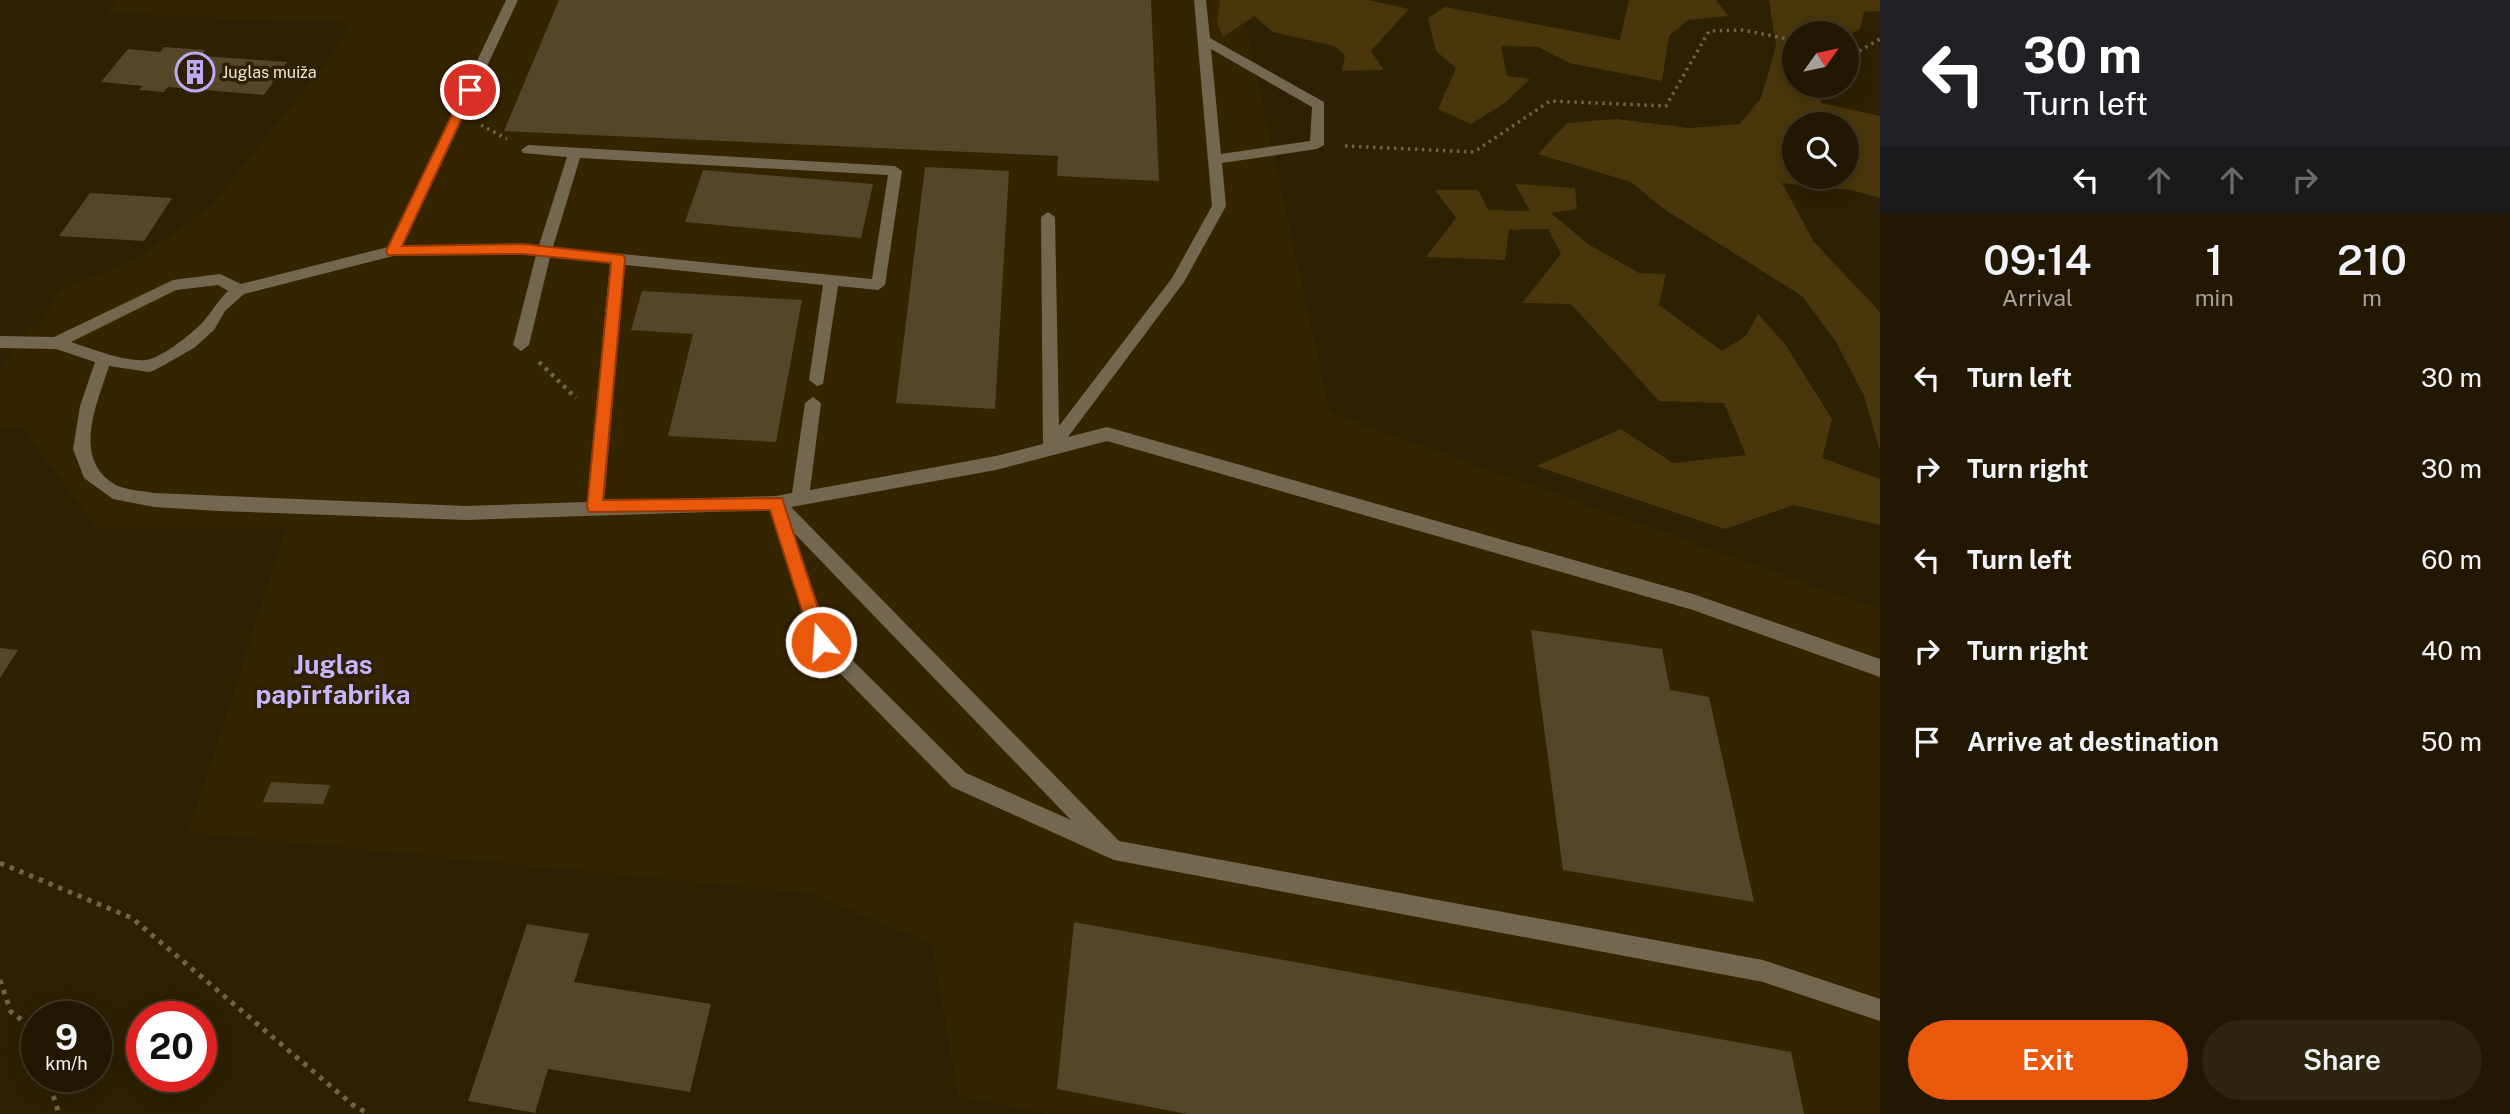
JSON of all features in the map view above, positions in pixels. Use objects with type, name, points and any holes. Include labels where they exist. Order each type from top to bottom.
[{"type":"lane","points":[[393,251],[512,0]]},
{"type":"lane","points":[[1051,449],[1177,282],[1219,206],[1206,41],[1200,0]]},
{"type":"lane","points":[[1206,41],[1320,105],[1317,145],[1215,159]]},
{"type":"lane","points":[[0,342],[56,343],[104,359],[149,366],[189,344],[209,326],[220,307],[239,290],[393,251],[523,249],[878,285],[895,171],[528,150]]},
{"type":"lane","points":[[521,345],[544,251],[575,153]]},
{"type":"lane","points":[[1048,217],[1051,449]]},
{"type":"lane","points":[[595,507],[618,259]]},
{"type":"lane","points":[[56,343],[173,285],[220,279],[239,290]]},
{"type":"lane","points":[[817,380],[831,281]]},
{"type":"lane","points":[[104,359],[88,406],[81,449],[90,473],[113,492],[154,500],[466,513],[776,503],[996,463],[1107,434],[1693,602],[1880,668]]},
{"type":"lane","points":[[800,499],[813,403]]},
{"type":"lane","points":[[776,503],[821,642],[959,780],[1114,850],[1763,971],[1880,1010]]},
{"type":"lane","points":[[776,503],[1114,850]]},
{"type":"path","points":[[1317,145],[1474,152],[1550,101],[1666,106],[1709,31],[1742,30],[1782,38]]},
{"type":"path","points":[[1859,50],[1880,39]]},
{"type":"path","points":[[459,113],[528,150]]},
{"type":"path","points":[[521,345],[604,425]]},
{"type":"path","points":[[0,863],[132,918],[353,1105],[369,1114]]},
{"type":"path","points":[[0,980],[11,1012],[21,1019]]},
{"type":"path","points":[[52,1092],[59,1114]]},
{"type":"shaded area","points":[[116,0],[1240,0],[1330,413],[1880,610],[1880,1114],[1046,1114],[958,1096],[932,944],[810,893],[189,832],[286,528],[97,528],[21,426],[0,426],[0,370],[28,328],[37,328],[60,290],[138,258],[210,207],[327,62],[351,23],[105,13]]},
{"type":"shaded area","points":[[1220,0],[1368,0],[1409,9],[1371,51],[1384,70],[1342,71],[1345,55],[1334,46],[1273,32],[1254,16],[1223,37],[1217,23]]},
{"type":"shaded area","points":[[1629,0],[1716,0],[1728,16],[1688,20],[1669,36],[1662,81],[1569,63],[1538,47],[1501,46],[1507,76],[1530,79],[1505,103],[1471,124],[1438,109],[1456,68],[1436,51],[1428,18],[1445,7],[1620,40]]},
{"type":"shaded area","points":[[1769,0],[1880,0],[1880,11],[1864,12],[1859,30],[1859,21],[1782,21],[1782,98],[1820,98],[1821,103],[1880,116],[1880,198],[1841,189],[1859,189],[1859,112],[1782,112],[1782,189],[1785,189],[1814,242],[1880,312],[1880,451],[1864,396],[1836,342],[1802,296],[1664,209],[1631,182],[1538,154],[1567,123],[1616,119],[1689,128],[1740,124],[1761,98],[1776,46]]},
{"type":"shaded area","points":[[1515,184],[1575,188],[1577,209],[1551,213],[1588,244],[1639,273],[1666,274],[1659,305],[1722,351],[1746,336],[1758,314],[1785,344],[1832,419],[1822,458],[1880,479],[1880,525],[1794,505],[1725,529],[1536,466],[1621,429],[1673,463],[1746,455],[1724,403],[1659,401],[1571,304],[1522,303],[1561,254],[1548,229],[1509,230],[1505,260],[1426,257],[1456,218],[1435,190],[1478,190],[1488,210],[1530,211]]},
{"type":"building","points":[[559,0],[1151,0],[1159,181],[1057,176],[1058,156],[504,131]]},
{"type":"building","name":"Juglas muiža","points":[[164,47],[205,50],[201,56],[287,62],[264,95],[168,87],[164,92],[139,90],[143,86],[101,82],[128,49],[160,52]]},
{"type":"building","points":[[925,167],[1009,171],[995,409],[896,403]]},
{"type":"building","points":[[703,170],[873,184],[861,238],[685,222]]},
{"type":"building","points":[[90,193],[172,198],[144,241],[59,236]]},
{"type":"building","points":[[642,291],[802,300],[776,442],[668,436],[693,334],[631,330]]},
{"type":"building","points":[[1531,630],[1662,649],[1670,690],[1709,697],[1754,902],[1563,870]]},
{"type":"building","points":[[0,648],[18,650],[0,678]]},
{"type":"building","points":[[271,782],[330,785],[323,804],[263,802]]},
{"type":"building","points":[[1074,922],[1791,1052],[1804,1114],[1187,1114],[1057,1089]]},
{"type":"building","points":[[527,924],[589,934],[574,982],[711,1004],[690,1092],[548,1069],[535,1113],[468,1101]]},
{"type":"place","name":"Juglas muiža","points":[[195,72]]},
{"type":"district","name":"Juglas papīrfabrika","points":[[333,679]]},
{"type":"route","points":[[470,90],[393,251],[523,249],[618,259],[595,507],[776,503],[821,642]]}]
